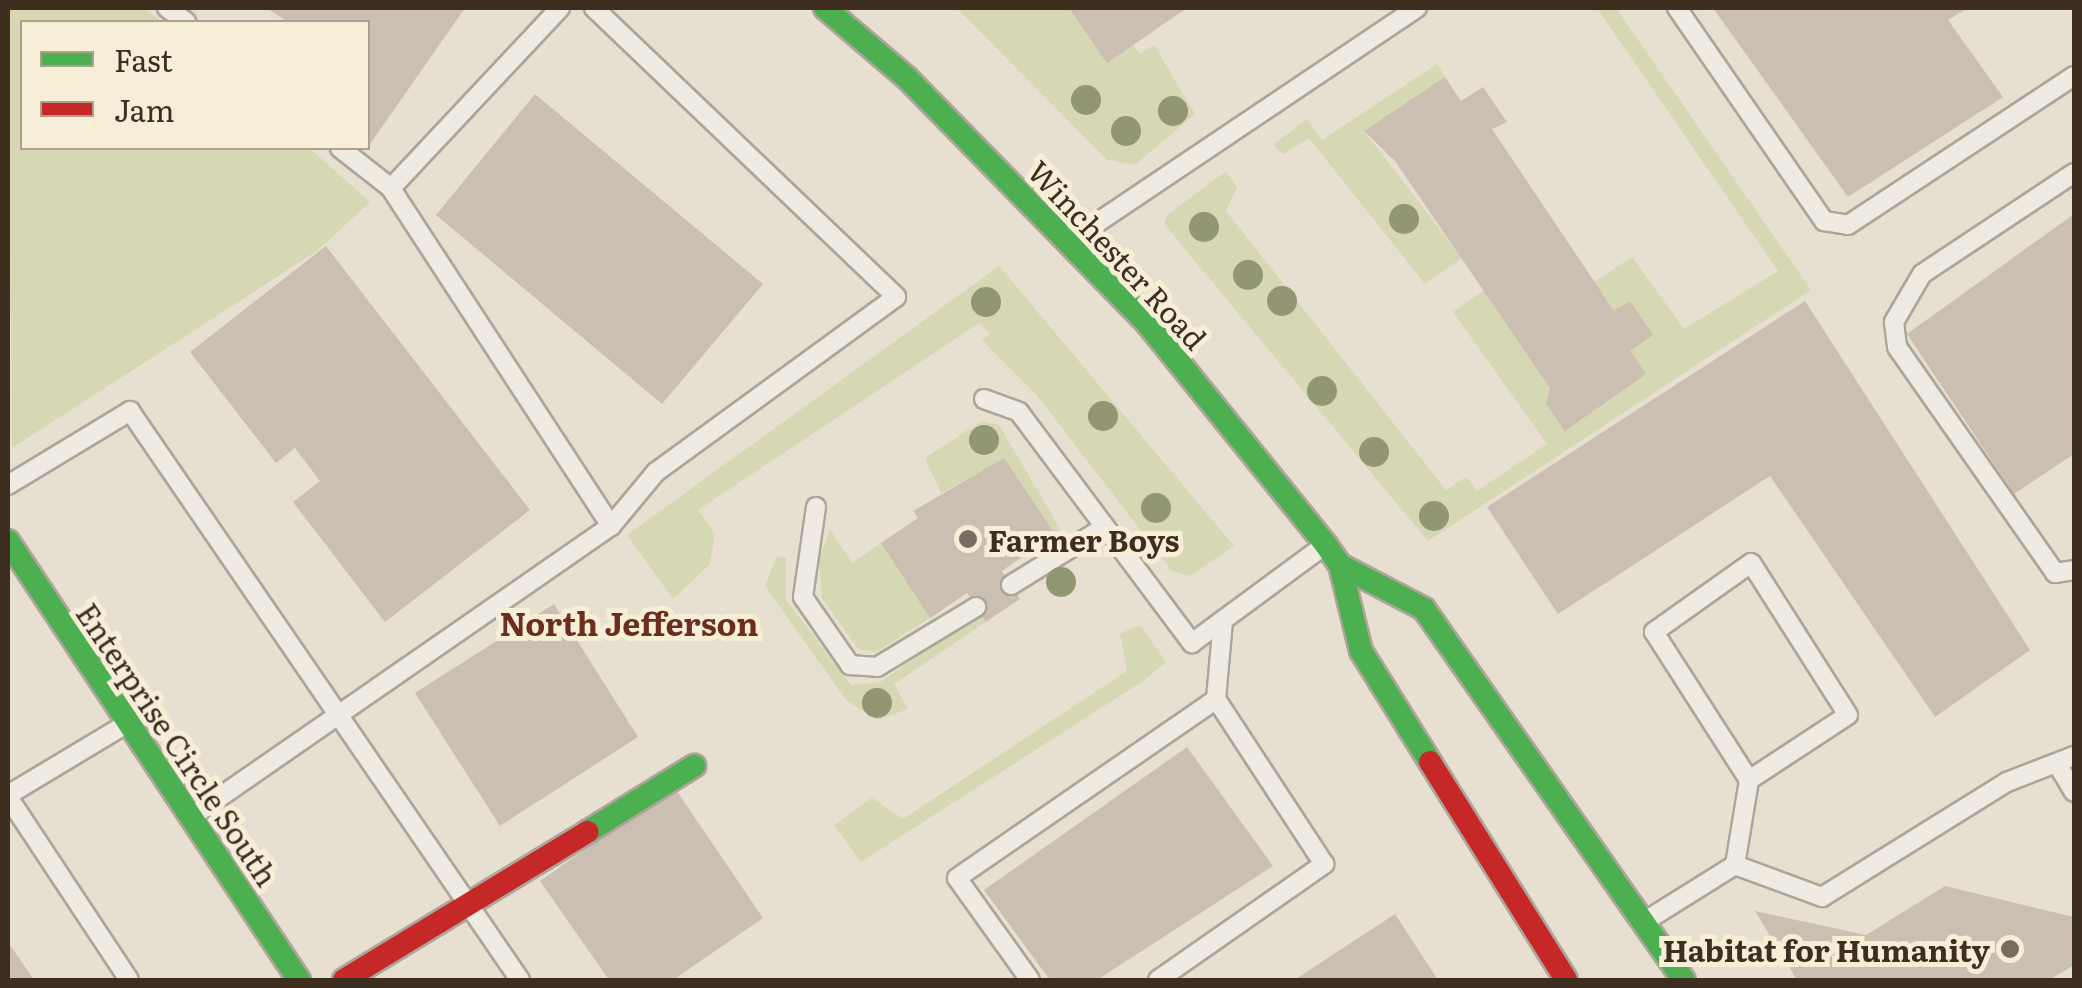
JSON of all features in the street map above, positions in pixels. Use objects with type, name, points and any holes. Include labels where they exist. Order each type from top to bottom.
[{"type":"main road","name":"Winchester Road","points":[[825,8],[1070,241],[1326,545],[1340,565],[1361,652],[1566,980]]},
{"type":"main road","name":"Enterprise Circle South","points":[[8,541],[298,980]]},
{"type":"main road","name":"Winchester Road","points":[[1340,565],[1424,608],[1646,920],[1684,980]]},
{"type":"main road","points":[[344,980],[476,906],[694,766]]},
{"type":"lane","points":[[391,188],[560,8]]},
{"type":"lane","points":[[191,817],[612,526],[656,472],[896,297],[594,8]]},
{"type":"lane","points":[[1070,241],[1418,8]]},
{"type":"lane","points":[[1677,8],[1824,221],[1848,224],[2074,76]]},
{"type":"lane","points":[[343,150],[391,188],[612,526]]},
{"type":"lane","points":[[2074,173],[1922,274],[1894,322],[1898,346],[2055,573],[2074,570]]},
{"type":"lane","points":[[984,399],[1019,412],[1192,643],[1326,545]]},
{"type":"lane","points":[[8,485],[130,412],[476,906],[520,980]]},
{"type":"lane","points":[[816,506],[804,598],[850,664],[877,667],[976,607]]},
{"type":"lane","points":[[1011,585],[1105,528]]},
{"type":"lane","points":[[1646,920],[1735,865],[1749,780],[1654,632],[1750,564],[1848,714],[1749,780]]},
{"type":"lane","points":[[1158,980],[1324,864],[1216,698],[1223,620]]},
{"type":"lane","points":[[1030,980],[957,878],[1216,698]]},
{"type":"lane","points":[[128,722],[8,796],[129,980]]},
{"type":"lane","points":[[1735,865],[1822,897],[2007,782],[2067,762],[2074,792]]},
{"type":"green space","points":[[8,8],[144,8],[159,20],[20,20],[20,150],[311,150],[370,202],[317,251],[12,448]]},
{"type":"green space","points":[[957,8],[1069,8],[1107,62],[1133,44],[1140,54],[1154,45],[1195,114],[1135,165],[1107,160]]},
{"type":"green space","points":[[1597,8],[1616,8],[1811,290],[1428,541],[1164,224],[1167,215],[1226,171],[1237,187],[1226,211],[1446,490],[1466,477],[1477,491],[1547,444],[1453,312],[1484,290],[1630,351],[1652,335],[1614,311],[1594,282],[1632,257],[1684,329],[1778,271]]},
{"type":"green space","points":[[1437,64],[1445,77],[1364,131],[1462,258],[1425,284],[1309,138],[1283,154],[1273,145],[1307,119],[1322,140]]},
{"type":"green space","points":[[999,266],[1234,546],[1190,576],[1172,571],[1036,394],[982,340],[990,334],[979,323],[698,510],[715,534],[710,564],[673,599],[627,535]]},
{"type":"green space","points":[[982,421],[999,425],[1061,530],[1055,534],[1004,459],[941,493],[925,458]]},
{"type":"green space","points":[[830,530],[852,563],[881,543],[930,618],[876,652],[858,649],[822,598],[819,559]]},
{"type":"green space","points":[[777,556],[786,558],[786,600],[851,685],[880,682],[980,614],[986,622],[894,684],[908,709],[878,720],[847,701],[765,586]]},
{"type":"green space","points":[[1140,625],[1166,662],[1143,681],[861,862],[834,825],[872,798],[903,819],[1127,671],[1120,634]]},
{"type":"building","points":[[267,8],[465,8],[370,144],[370,20],[285,20]]},
{"type":"building","points":[[1069,8],[1187,8],[1107,63]]},
{"type":"building","points":[[1713,8],[1968,8],[1948,20],[2003,97],[1848,197]]},
{"type":"building","points":[[1445,77],[1461,101],[1483,87],[1507,122],[1492,129],[1614,311],[1630,301],[1653,335],[1630,351],[1646,374],[1565,431],[1546,404],[1550,388],[1395,161],[1364,131]]},
{"type":"building","points":[[535,94],[763,284],[662,404],[436,215]]},
{"type":"building","points":[[2074,214],[2074,454],[2014,494],[1907,334]]},
{"type":"building","points":[[326,246],[530,510],[385,622],[293,502],[320,481],[295,448],[276,463],[190,352]]},
{"type":"building","points":[[1805,301],[2030,650],[1935,717],[1770,476],[1558,614],[1487,507]]},
{"type":"building","name":"Farmer Boys","points":[[1004,458],[1055,534],[1002,571],[1020,599],[986,622],[967,593],[930,618],[881,543],[918,518],[913,511]]},
{"type":"building","points":[[554,604],[638,737],[500,826],[415,693]]},
{"type":"building","points":[[1187,747],[1273,866],[1097,980],[1050,980],[984,890]]},
{"type":"building","points":[[674,787],[763,918],[673,980],[609,980],[540,881]]},
{"type":"building","points":[[1945,886],[2074,917],[2074,965],[2049,980],[1797,980],[1755,911],[1866,935]]},
{"type":"building","points":[[1395,914],[1438,980],[1294,980]]},
{"type":"building","points":[[8,942],[34,980],[8,980]]},
{"type":"traffic: fast","points":[[825,8],[907,78],[1147,323],[1326,545],[1340,565],[1361,651],[1430,762]]},
{"type":"traffic: fast","points":[[8,541],[299,980]]},
{"type":"traffic: fast","points":[[1340,565],[1424,609],[1684,980]]},
{"type":"traffic: fast","points":[[587,832],[694,766]]},
{"type":"traffic: jam","points":[[1430,762],[1566,980]]},
{"type":"traffic: jam","points":[[344,980],[587,832]]},
{"type":"place","name":"Farmer Boys","points":[[968,539]]},
{"type":"place","name":"Habitat for Humanity","points":[[2010,949]]},
{"type":"district","name":"North Jefferson","points":[[629,622]]}]
